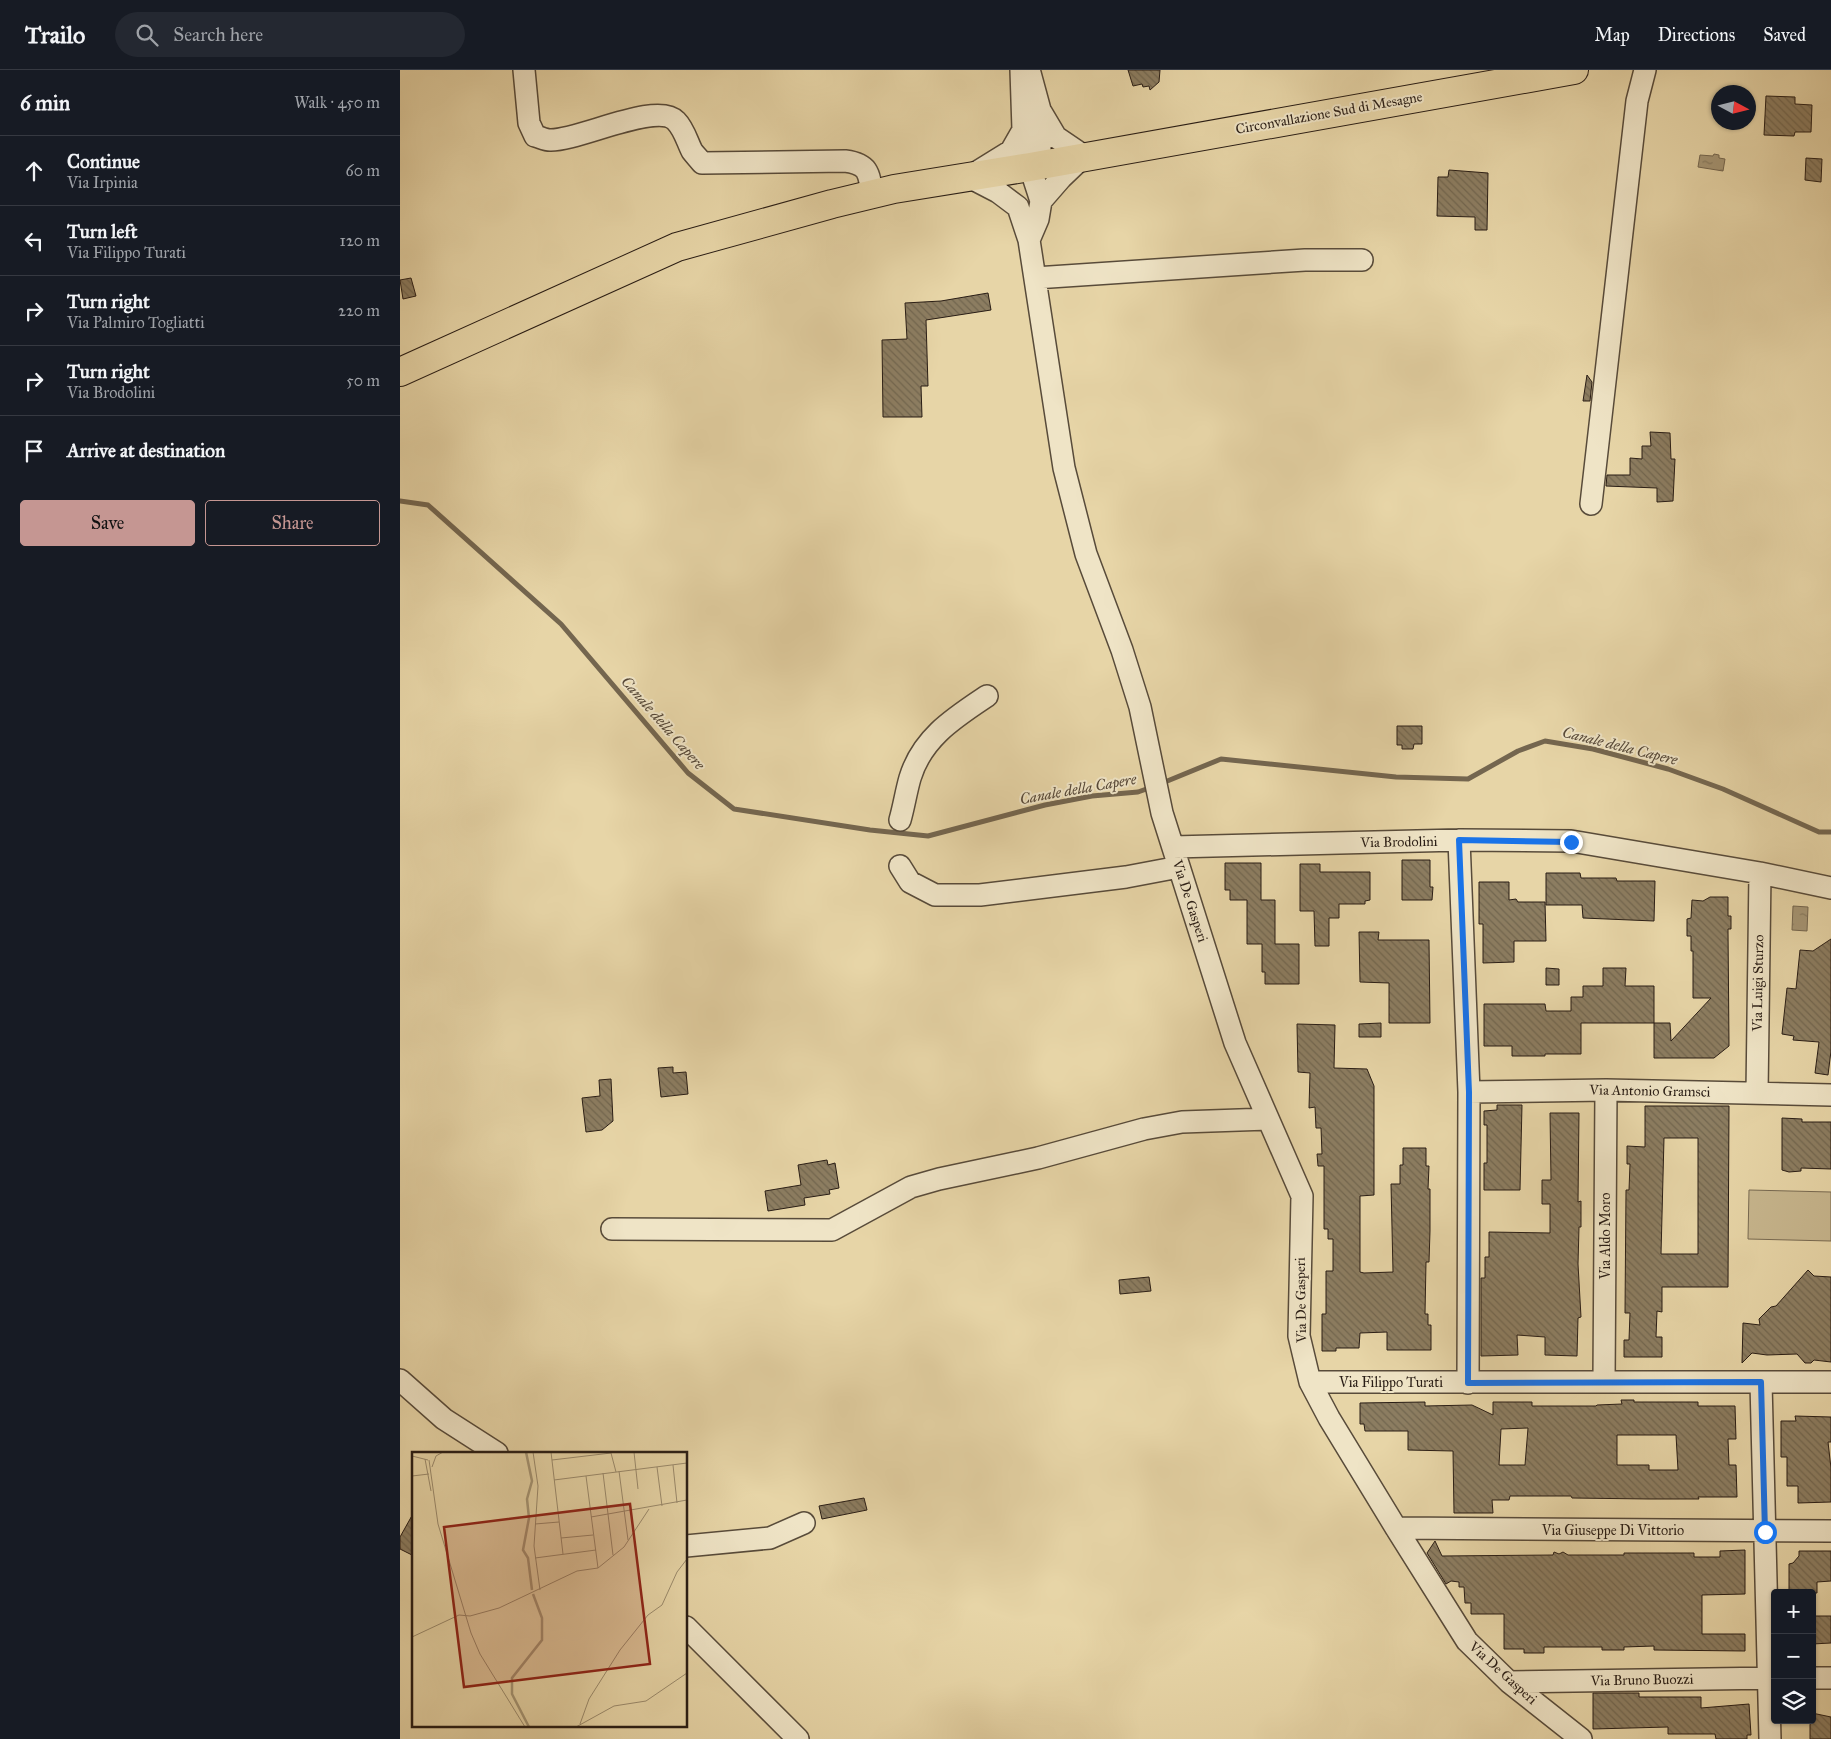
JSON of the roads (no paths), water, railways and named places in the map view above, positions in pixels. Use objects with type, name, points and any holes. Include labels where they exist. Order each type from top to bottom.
[{"type":"main road","name":"Circonvallazione Sud di Mesagne","points":[[400,372],[677,247],[872,194],[1574,70]]},
{"type":"street","points":[[524,70],[529,124],[535,136],[548,140],[565,139],[642,117],[667,115],[675,120],[684,133],[693,153],[702,163],[845,161],[858,163],[869,172],[872,194]]},
{"type":"street","points":[[1021,70],[1023,130],[1030,167],[1041,201],[1038,219],[1029,240]]},
{"type":"street","points":[[1029,70],[1040,110],[1056,137],[1084,156],[1041,201]]},
{"type":"street","points":[[1591,504],[1637,101],[1645,70]]},
{"type":"street","points":[[969,177],[998,192],[1018,207],[1030,167],[1040,151],[1040,110]]},
{"type":"street","points":[[969,177],[1011,151],[1023,130]]},
{"type":"street","name":"Via De Gasperi","points":[[1018,207],[1029,240],[1064,468],[1086,554],[1122,650],[1140,707],[1162,813],[1235,1043],[1302,1196],[1299,1336],[1310,1382],[1329,1418],[1467,1641],[1510,1682],[1580,1739]]},
{"type":"street","points":[[1034,278],[1305,260],[1362,260]]},
{"type":"street","points":[[900,820],[916,760],[929,742],[950,720],[987,696]]},
{"type":"street","points":[[1459,840],[1469,1092],[1468,1383]]},
{"type":"street","name":"Via Brodolini","points":[[900,866],[910,882],[935,895],[980,895],[1126,878],[1176,857],[1459,840],[1571,842],[1831,888]]},
{"type":"street","name":"Via Luigi Sturzo","points":[[1757,1093],[1760,874]]},
{"type":"street","name":"Via Antonio Gramsci","points":[[1469,1092],[1606,1090],[1831,1095]]},
{"type":"street","name":"Via Aldo Moro","points":[[1604,1382],[1606,1090]]},
{"type":"street","points":[[612,1228],[832,1230],[912,1187],[939,1178],[1038,1158],[1144,1129],[1182,1122],[1268,1119]]},
{"type":"street","points":[[400,1380],[444,1419],[495,1452]]},
{"type":"street","name":"Via Filippo Turati","points":[[1310,1382],[1831,1382]]},
{"type":"street","points":[[1761,1382],[1771,1657]]},
{"type":"street","points":[[688,1546],[770,1538],[804,1523]]},
{"type":"street","name":"Via Giuseppe Di Vittorio","points":[[1396,1528],[1831,1531]]},
{"type":"street","points":[[688,1629],[798,1739]]},
{"type":"street","name":"Via Bruno Buozzi","points":[[1510,1682],[1771,1678]]},
{"type":"street","points":[[1816,1678],[1831,1678]]},
{"type":"street","points":[[1770,1739],[1772,1679]]},
{"type":"water","points":[[1714,154],[1719,155],[1719,158],[1725,159],[1723,171],[1698,167],[1700,155],[1713,156]]},
{"type":"water","points":[[1793,906],[1808,907],[1807,931],[1792,930]]},
{"type":"waterway","name":"Canale della Capere","points":[[400,501],[428,505],[561,624],[688,773],[734,809],[870,830],[928,836],[1045,805],[1092,796],[1138,792],[1152,787]]},
{"type":"waterway","name":"Canale della Capere","points":[[1160,784],[1221,759],[1396,777],[1468,779],[1518,751],[1545,741],[1593,749],[1668,769],[1723,789],[1819,832],[1831,832]]}]
